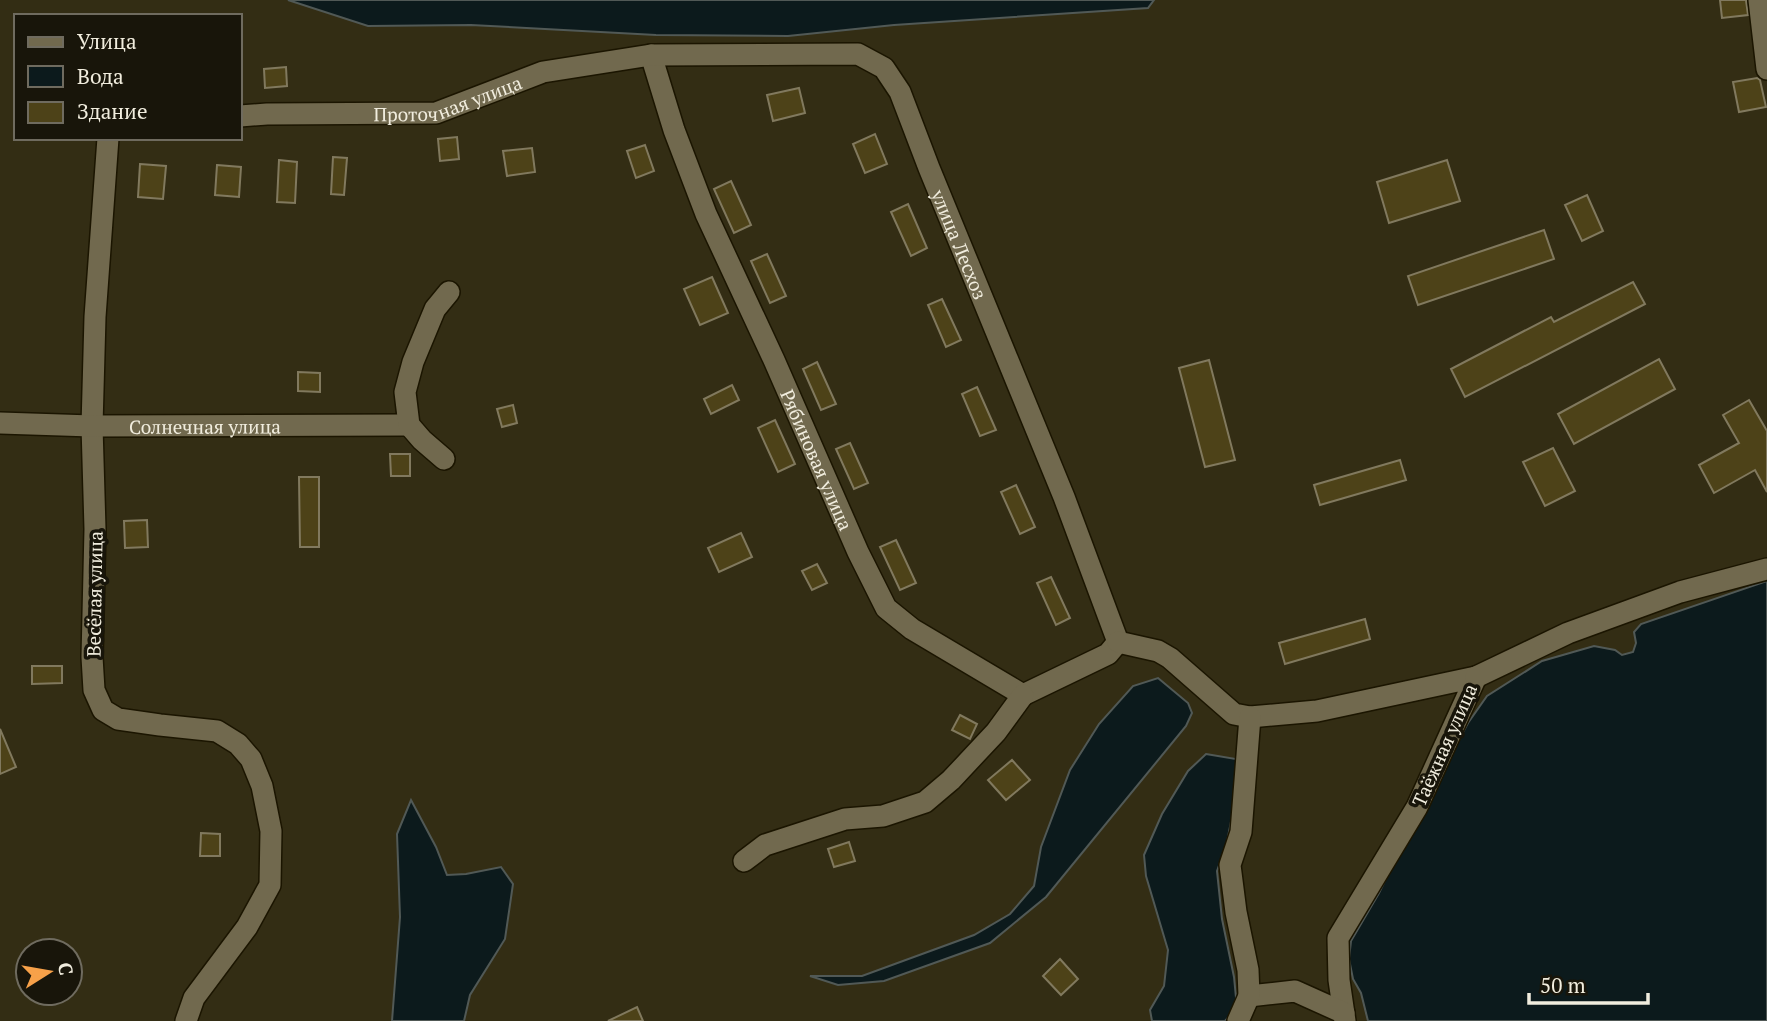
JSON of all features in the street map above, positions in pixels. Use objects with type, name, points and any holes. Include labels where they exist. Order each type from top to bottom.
[{"type":"street","points":[[1759,0],[1767,69]]},
{"type":"street","name":"улица Лесхоз","points":[[651,55],[858,54],[884,68],[900,92],[1064,497],[1118,642]]},
{"type":"street","name":"Проточная улица","points":[[242,116],[436,113],[543,72],[651,55]]},
{"type":"street","name":"Рябиновая улица","points":[[651,55],[674,131],[706,214],[774,360],[858,552],[886,608],[912,629],[1023,695]]},
{"type":"street","name":"Весёлая улица","points":[[108,140],[95,317],[92,426],[95,529],[92,657],[94,690],[103,710],[118,719],[217,731],[238,744],[251,759],[262,786],[271,831],[270,885],[247,927],[194,998],[186,1021]]},
{"type":"street","points":[[444,459],[409,425],[405,391],[413,362],[435,309],[449,292]]},
{"type":"street","name":"Солнечная улица","points":[[0,423],[92,426],[409,425]]},
{"type":"street","points":[[1476,677],[1580,628],[1680,592],[1767,569]]},
{"type":"street","points":[[744,861],[765,845],[833,822],[883,816],[925,802],[951,780],[996,732],[1023,695],[1108,654],[1118,642],[1158,651],[1170,658],[1234,714],[1250,717],[1241,832],[1230,865],[1250,996],[1238,1021]]},
{"type":"street","name":"Таёжная улица","points":[[1250,717],[1317,711],[1476,677]]},
{"type":"street","name":"Таёжная улица","points":[[1345,1017],[1339,980],[1338,938],[1417,807],[1476,677]]},
{"type":"street","points":[[1250,996],[1295,991],[1345,1017]]},
{"type":"water","points":[[288,0],[1154,0],[1148,8],[894,25],[788,36],[656,35],[471,25],[368,26]]},
{"type":"water","points":[[1767,581],[1767,1021],[1368,1021],[1361,993],[1353,979],[1349,959],[1351,941],[1468,723],[1487,696],[1542,661],[1594,646],[1615,650],[1622,655],[1633,652],[1636,643],[1634,632],[1641,624]]},
{"type":"water","points":[[1158,678],[1188,703],[1192,713],[1186,726],[1046,897],[990,943],[884,981],[838,985],[810,976],[862,976],[974,935],[1010,914],[1034,886],[1041,847],[1070,770],[1099,724],[1133,686]]},
{"type":"water","points":[[1206,754],[1236,759],[1237,791],[1227,842],[1217,871],[1237,1008],[1225,1021],[1152,1021],[1150,1010],[1164,986],[1168,950],[1146,876],[1144,855],[1162,814],[1188,771]]},
{"type":"water","points":[[411,800],[436,847],[447,875],[501,867],[513,884],[505,939],[470,995],[464,1021],[392,1021],[400,917],[397,834]]},
{"type":"building","points":[[1720,0],[1746,0],[1748,15],[1722,18]]},
{"type":"building","points":[[286,67],[287,86],[265,88],[264,69]]},
{"type":"building","points":[[1757,78],[1760,80],[1766,107],[1739,112],[1733,82]]},
{"type":"building","points":[[799,88],[805,113],[773,121],[767,95]]},
{"type":"building","points":[[875,134],[887,164],[865,173],[853,144]]},
{"type":"building","points":[[457,137],[459,159],[440,161],[438,139]]},
{"type":"building","points":[[645,145],[654,171],[636,178],[627,151]]},
{"type":"building","points":[[532,148],[535,172],[507,176],[503,151]]},
{"type":"building","points":[[333,157],[347,158],[344,195],[331,194]]},
{"type":"building","points":[[279,160],[297,162],[295,203],[277,202]]},
{"type":"building","points":[[1447,160],[1460,201],[1389,223],[1377,182]]},
{"type":"building","points":[[140,164],[166,166],[163,199],[138,197]]},
{"type":"building","points":[[217,165],[241,167],[239,197],[215,195]]},
{"type":"building","points":[[731,181],[751,225],[734,233],[714,189]]},
{"type":"building","points":[[1587,195],[1603,231],[1582,241],[1565,205]]},
{"type":"building","points":[[908,204],[927,248],[911,256],[891,212]]},
{"type":"building","points":[[1544,230],[1554,259],[1418,305],[1408,276]]},
{"type":"building","points":[[767,254],[786,296],[770,303],[751,261]]},
{"type":"building","points":[[712,277],[728,313],[700,325],[684,289]]},
{"type":"building","points":[[1633,282],[1645,304],[1465,397],[1451,369],[1551,317],[1554,322]]},
{"type":"building","points":[[942,299],[961,340],[946,347],[928,305]]},
{"type":"building","points":[[1659,359],[1675,389],[1574,444],[1558,414]]},
{"type":"building","points":[[1209,360],[1235,460],[1205,467],[1179,368]]},
{"type":"building","points":[[817,362],[836,404],[821,410],[803,369]]},
{"type":"building","points":[[298,372],[320,373],[320,392],[298,391]]},
{"type":"building","points":[[732,385],[739,400],[711,414],[704,399]]},
{"type":"building","points":[[977,387],[996,430],[980,436],[962,394]]},
{"type":"building","points":[[1749,400],[1767,431],[1767,492],[1755,470],[1714,493],[1699,465],[1739,443],[1723,415]]},
{"type":"building","points":[[513,405],[517,423],[502,427],[497,409]]},
{"type":"building","points":[[775,420],[795,464],[778,472],[758,428]]},
{"type":"building","points":[[850,443],[868,483],[854,489],[836,449]]},
{"type":"building","points":[[1553,448],[1575,491],[1545,506],[1523,462]]},
{"type":"building","points":[[390,454],[410,454],[410,476],[391,476]]},
{"type":"building","points":[[1400,460],[1406,480],[1320,505],[1314,485]]},
{"type":"building","points":[[299,477],[319,477],[319,547],[300,547]]},
{"type":"building","points":[[1016,485],[1035,527],[1020,534],[1001,492]]},
{"type":"building","points":[[147,520],[148,547],[125,548],[124,521]]},
{"type":"building","points":[[741,533],[752,557],[719,572],[708,548]]},
{"type":"building","points":[[896,540],[916,583],[900,590],[880,547]]},
{"type":"building","points":[[817,564],[827,583],[812,590],[802,571]]},
{"type":"building","points":[[1051,577],[1070,618],[1056,625],[1037,583]]},
{"type":"building","points":[[1365,619],[1370,639],[1285,664],[1279,643]]},
{"type":"building","points":[[32,666],[62,666],[62,683],[32,684]]},
{"type":"building","points":[[960,715],[977,724],[970,739],[952,730]]},
{"type":"building","points":[[0,729],[16,767],[0,774]]},
{"type":"building","points":[[1012,760],[1030,780],[1006,800],[988,780]]},
{"type":"building","points":[[201,833],[220,834],[220,856],[200,856]]},
{"type":"building","points":[[849,842],[855,861],[834,867],[828,849]]},
{"type":"building","points":[[1060,959],[1078,979],[1061,995],[1043,976]]},
{"type":"building","points":[[637,1007],[643,1021],[608,1021]]}]
